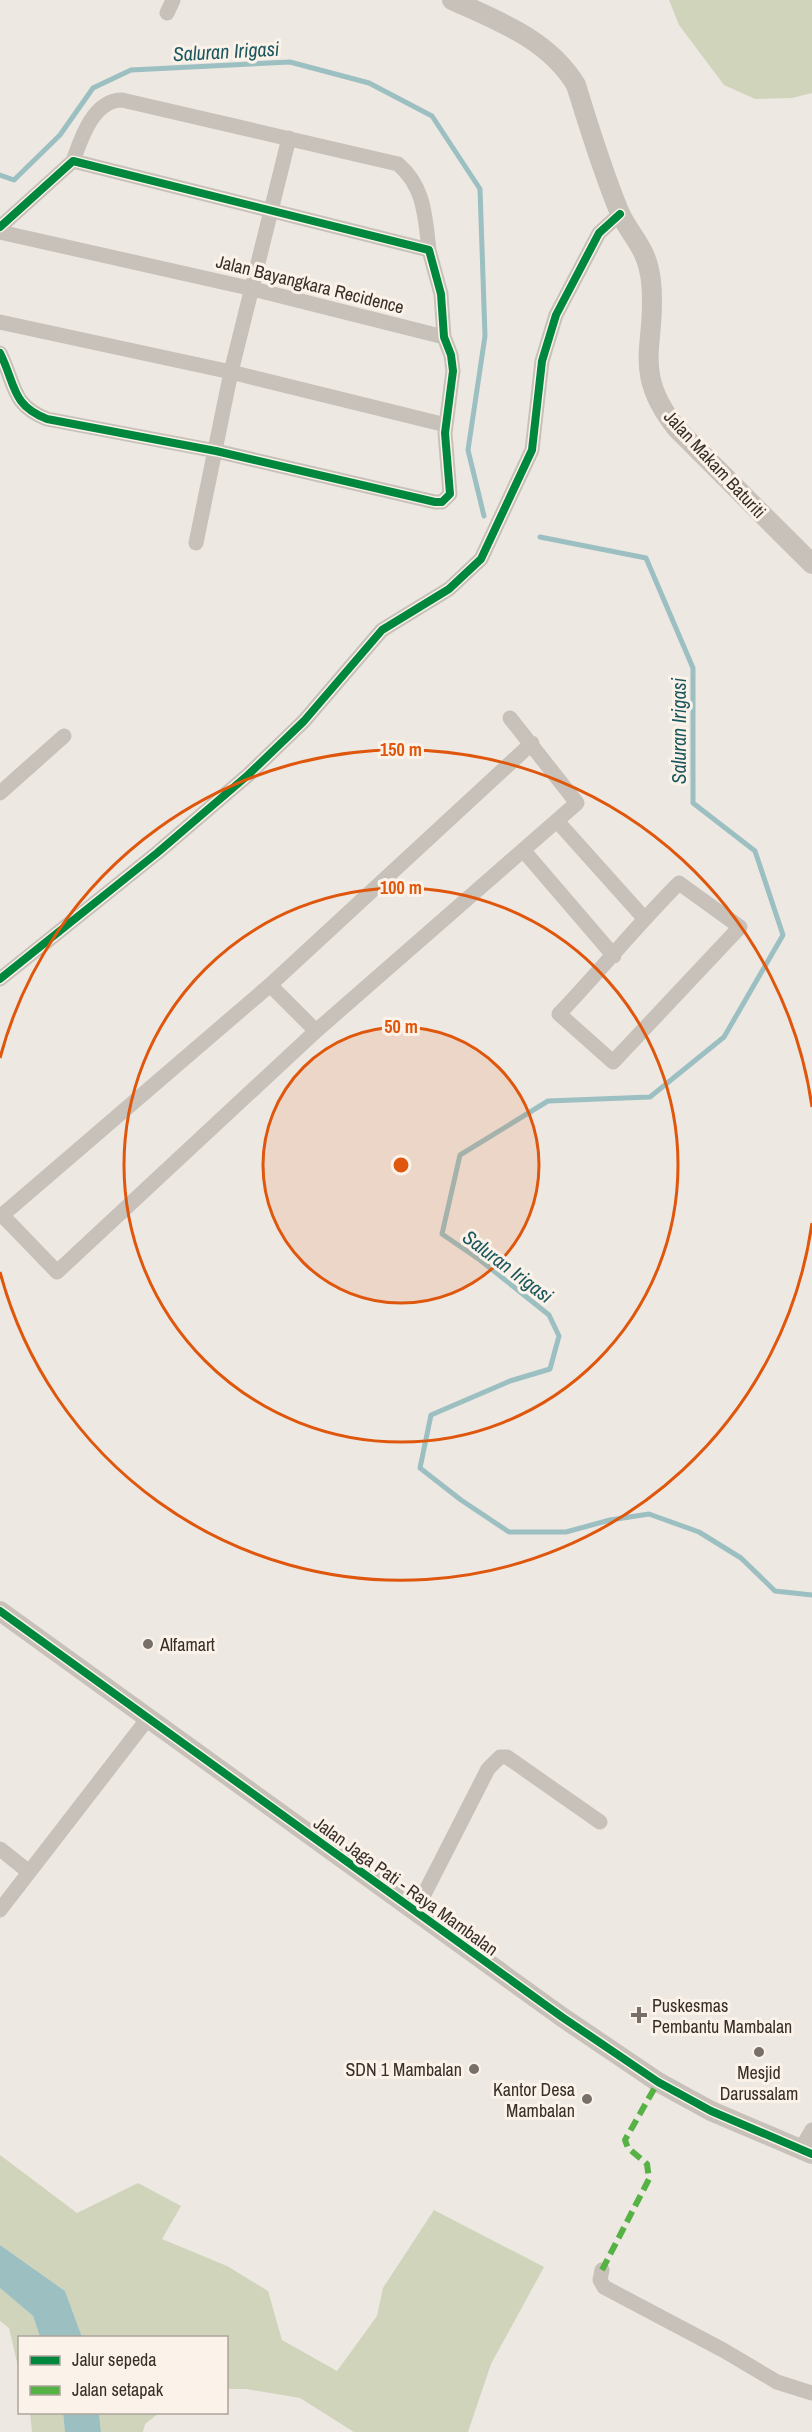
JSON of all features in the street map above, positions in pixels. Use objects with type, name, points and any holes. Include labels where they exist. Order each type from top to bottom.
[{"type":"street","name":"Jalan Makam Baturiti","points":[[452,0],[537,42],[566,68],[576,85],[620,214],[639,240],[651,278],[647,359],[659,404],[677,429],[812,564]]},
{"type":"street","points":[[0,230],[73,161],[94,117],[115,100],[398,164],[411,175],[423,202],[429,250],[441,294],[444,337],[451,355],[453,371],[446,425],[450,494],[442,502],[216,450],[47,419],[29,412],[21,404],[0,353]]},
{"type":"street","points":[[196,543],[231,372],[290,138]]},
{"type":"street","points":[[73,161],[429,250]]},
{"type":"street","points":[[0,979],[157,853],[248,775],[304,722],[382,630],[449,589],[481,559],[532,450],[542,361],[556,315],[599,233],[620,214]]},
{"type":"street","name":"Jalan Bayangkara Recidence","points":[[0,230],[253,289],[444,337]]},
{"type":"street","points":[[0,322],[231,372],[446,425]]},
{"type":"street","points":[[510,718],[532,743],[577,803],[316,1031],[57,1272],[1,1216],[270,985],[532,743]]},
{"type":"street","points":[[0,794],[64,736]]},
{"type":"street","points":[[557,821],[644,918]]},
{"type":"street","points":[[523,850],[614,956]]},
{"type":"street","points":[[679,883],[740,927],[613,1062],[559,1014],[614,956],[644,918],[679,883]]},
{"type":"street","points":[[270,985],[316,1031]]},
{"type":"street","name":"Jalan Jaga Pati - Raya Mambalan","points":[[0,1611],[562,2017],[676,2094],[806,2151]]},
{"type":"street","points":[[0,1910],[149,1717]]},
{"type":"street","points":[[416,1912],[488,1769],[500,1757],[507,1757],[600,1822]]},
{"type":"street","points":[[0,1849],[29,1872]]},
{"type":"street","points":[[806,2151],[812,2130]]},
{"type":"street","points":[[602,2270],[600,2280],[604,2287],[723,2349],[777,2382],[812,2393]]},
{"type":"green space","points":[[669,0],[812,0],[812,93],[792,98],[755,99],[724,85],[679,25]]},
{"type":"green space","points":[[0,2155],[77,2213],[138,2183],[181,2206],[162,2239],[227,2266],[268,2291],[282,2340],[337,2371],[377,2316],[383,2288],[434,2210],[544,2267],[491,2364],[468,2432],[354,2432],[300,2398],[246,2389],[228,2389],[228,2336],[82,2336],[65,2291],[0,2245]]},
{"type":"green space","points":[[0,2288],[33,2316],[40,2336],[18,2336],[18,2367],[9,2328],[0,2321]]},
{"type":"green space","points":[[30,2414],[63,2414],[65,2432],[32,2432]]},
{"type":"green space","points":[[99,2414],[158,2414],[145,2424],[143,2432],[101,2432]]},
{"type":"water","points":[[0,2245],[65,2291],[82,2336],[40,2336],[33,2316],[0,2288]]},
{"type":"water","points":[[63,2414],[99,2414],[101,2432],[65,2432]]},
{"type":"waterway","name":"Saluran Irigasi","points":[[0,175],[14,180],[60,135],[93,88],[131,70],[290,62],[369,83],[432,116],[480,189],[485,336],[468,450],[484,516]]},
{"type":"waterway","name":"Saluran Irigasi","points":[[540,537],[646,558],[693,668],[693,803],[755,851],[783,935],[724,1037],[650,1097],[548,1101],[460,1155],[442,1234],[480,1260],[549,1315],[559,1336],[550,1369],[510,1381],[431,1415],[420,1468],[461,1500],[509,1532],[566,1532],[610,1520],[649,1514],[699,1532],[741,1558],[775,1591],[812,1595]]},
{"type":"marked path","points":[[602,2270],[649,2179],[647,2164],[628,2148],[625,2140],[658,2082]]},
{"type":"cycle path","points":[[0,227],[73,161],[429,250],[441,294],[444,337],[451,355],[453,371],[445,433],[450,494],[442,502],[435,502],[216,451],[47,419],[27,407],[16,393],[0,353]]},
{"type":"cycle path","points":[[0,979],[157,853],[248,775],[304,721],[382,630],[449,589],[481,559],[532,450],[542,361],[556,315],[599,233],[620,214]]},
{"type":"cycle path","points":[[0,1611],[562,2017],[658,2082],[711,2111],[812,2154]]},
{"type":"place","name":"Alfamart","points":[[148,1644]]},
{"type":"place","name":"Puskesmas Pembantu Mambalan","points":[[639,2015]]},
{"type":"place","name":"Mesjid Darussalam","points":[[759,2052]]},
{"type":"place","name":"SDN 1 Mambalan","points":[[474,2069]]},
{"type":"place","name":"Kantor Desa Mambalan","points":[[587,2099]]}]
